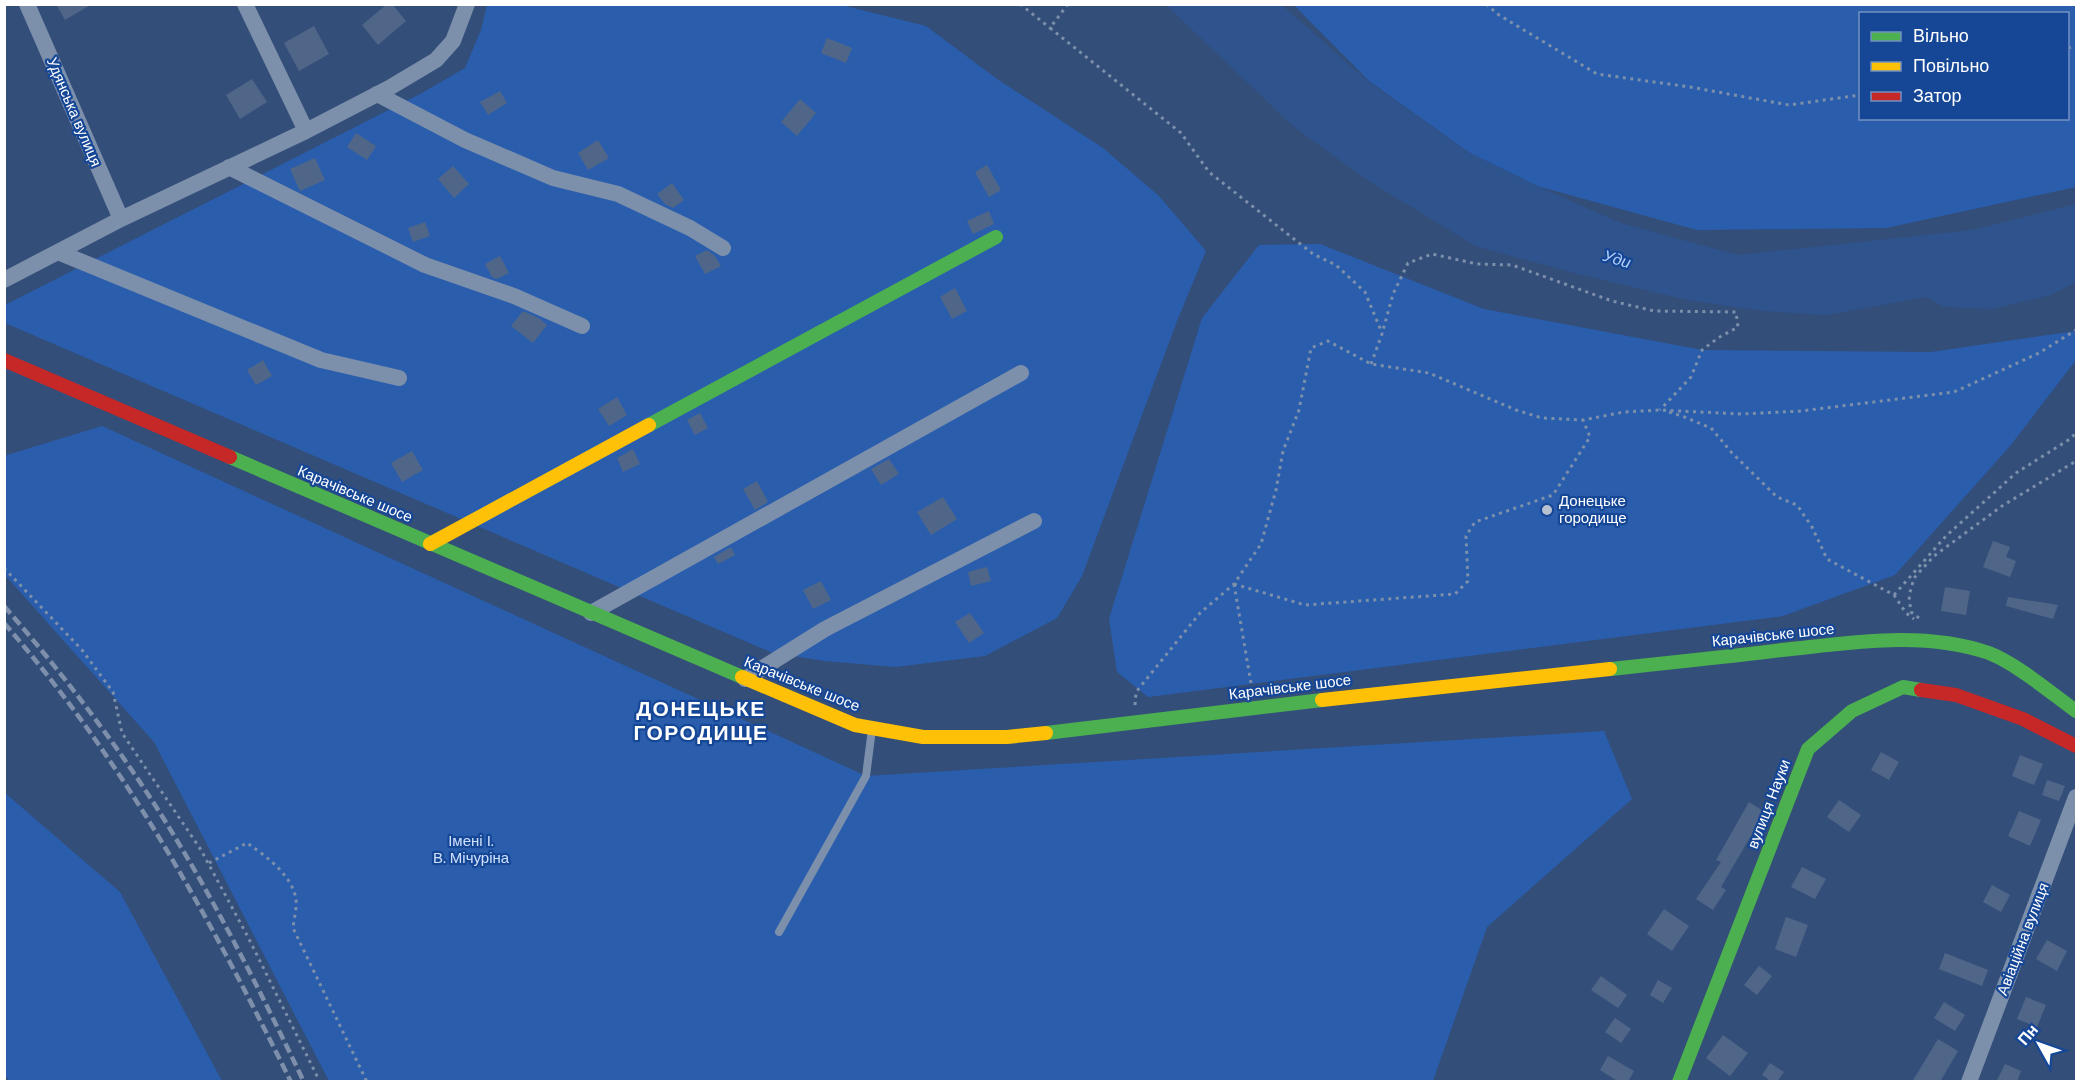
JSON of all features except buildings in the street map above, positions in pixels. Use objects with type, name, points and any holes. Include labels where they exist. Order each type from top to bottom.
[{"type":"main road","points":[[430,543],[996,237]]},
{"type":"main road","name":"Карачівське шосе","points":[[4,360],[855,725],[923,737],[1007,737],[1133,724],[1255,707],[1861,642],[1922,639],[1991,654],[2010,664],[2076,711]]},
{"type":"main road","name":"вулиця Науки","points":[[1679,1082],[1808,750],[1852,711],[1903,687],[1956,695],[2024,719],[2076,746]]},
{"type":"street","name":"Удянська вулиця","points":[[27,4],[121,219]]},
{"type":"street","points":[[245,4],[306,131]]},
{"type":"street","points":[[4,280],[121,219],[306,131],[436,60],[453,41],[467,4]]},
{"type":"street","points":[[377,94],[465,140],[552,177],[618,194],[690,228],[723,248]]},
{"type":"street","points":[[230,167],[425,265],[514,296],[582,326]]},
{"type":"street","points":[[58,252],[321,360],[399,378]]},
{"type":"street","points":[[591,613],[1021,373]]},
{"type":"street","points":[[746,679],[825,629],[1034,521]]},
{"type":"street","name":"Авіаційна вулиця","points":[[1969,1082],[2076,797]]},
{"type":"lane","points":[[779,932],[866,776],[872,728]]},
{"type":"path","points":[[1020,4],[1181,133],[1209,172],[1313,254],[1336,265],[1365,292],[1382,334]]},
{"type":"path","points":[[1050,28],[1068,4]]},
{"type":"path","points":[[1486,4],[1499,15],[1597,74],[1690,87],[1789,105],[1859,94]]},
{"type":"path","points":[[1371,364],[1393,294],[1408,263],[1432,254],[1477,264],[1512,265],[1612,301],[1654,311],[1736,312],[1738,327],[1702,350],[1691,377],[1660,410]]},
{"type":"path","points":[[1133,724],[1136,692],[1200,613],[1234,584],[1261,544],[1276,490],[1283,451],[1299,410],[1311,348],[1328,341],[1371,364],[1429,373],[1516,410],[1542,418],[1583,420],[1624,412],[1660,410],[1741,414],[1801,411],[1954,392],[2039,353],[2076,330]]},
{"type":"path","points":[[1660,410],[1711,428],[1731,453],[1777,497],[1797,505],[1812,527],[1827,559],[1894,594],[1906,613],[1917,620],[1911,612],[1909,596],[1914,579],[1934,556],[2002,506],[2076,461]]},
{"type":"path","points":[[1234,584],[1305,605],[1455,594],[1468,581],[1467,536],[1475,522],[1553,495],[1590,437],[1583,420]]},
{"type":"path","points":[[1894,594],[1946,536],[2016,472],[2070,440],[2076,433]]},
{"type":"path","points":[[4,568],[82,650],[113,692],[122,733],[208,863],[248,937],[320,1082]]},
{"type":"path","points":[[1234,584],[1255,707]]},
{"type":"path","points":[[208,863],[247,843],[267,857],[292,885],[296,901],[293,928],[367,1082]]},
{"type":"green space","points":[[487,5],[841,5],[926,26],[997,79],[1103,148],[1159,196],[1206,251],[1177,321],[1082,576],[1057,618],[985,656],[895,667],[825,661],[773,653],[5,323],[5,305],[422,93],[465,68],[481,30]]},
{"type":"green space","points":[[1294,5],[2076,5],[2076,187],[1886,228],[1697,230],[1537,186],[1470,153],[1369,81]]},
{"type":"green space","name":"Донецьке городище","points":[[1320,244],[1484,309],[1702,350],[1931,352],[2076,331],[2076,360],[2010,446],[1895,575],[1783,616],[1148,697],[1117,672],[1109,619],[1202,318],[1259,245]]},
{"type":"green space","name":"Імені І. В. Мічуріна","points":[[102,426],[866,776],[1604,731],[1632,799],[1487,927],[1433,1081],[329,1081],[154,742],[5,575],[4,456]]},
{"type":"green space","points":[[5,793],[120,892],[222,1081],[9,1081],[4,1073]]},
{"type":"water","name":"Уди","points":[[1166,5],[1282,5],[1369,82],[1470,153],[1621,223],[1738,255],[1972,230],[2076,204],[2076,282],[2051,295],[1992,309],[1944,307],[1927,297],[1826,315],[1764,311],[1687,300],[1475,246],[1364,178],[1294,127]]},
{"type":"railway","points":[[4,606],[94,718],[173,834],[220,915],[304,1082]]},
{"type":"railway","points":[[4,623],[48,675],[88,730],[162,843],[229,961],[291,1082]]},
{"type":"traffic: fast","points":[[649,425],[996,237]]},
{"type":"traffic: fast","points":[[230,457],[742,677]]},
{"type":"traffic: fast","points":[[1610,669],[1860,642],[1886,640],[1938,642],[1964,646],[2000,658],[2022,671],[2076,711]]},
{"type":"traffic: fast","points":[[1679,1082],[1808,749],[1852,711],[1903,687],[1921,690]]},
{"type":"traffic: fast","points":[[1046,733],[1322,700]]},
{"type":"traffic: slow","points":[[430,544],[649,425]]},
{"type":"traffic: slow","points":[[1322,700],[1610,669]]},
{"type":"traffic: slow","points":[[742,677],[855,725],[923,737],[1007,737],[1046,733]]},
{"type":"traffic: jam","points":[[4,360],[230,457]]},
{"type":"traffic: jam","points":[[1921,690],[1956,695],[2023,719],[2076,746]]},
{"type":"place","name":"Донецьке городище","points":[[1547,510]]},
{"type":"district","name":"ДОНЕЦЬКЕ ГОРОДИЩЕ","points":[[701,721]]}]
